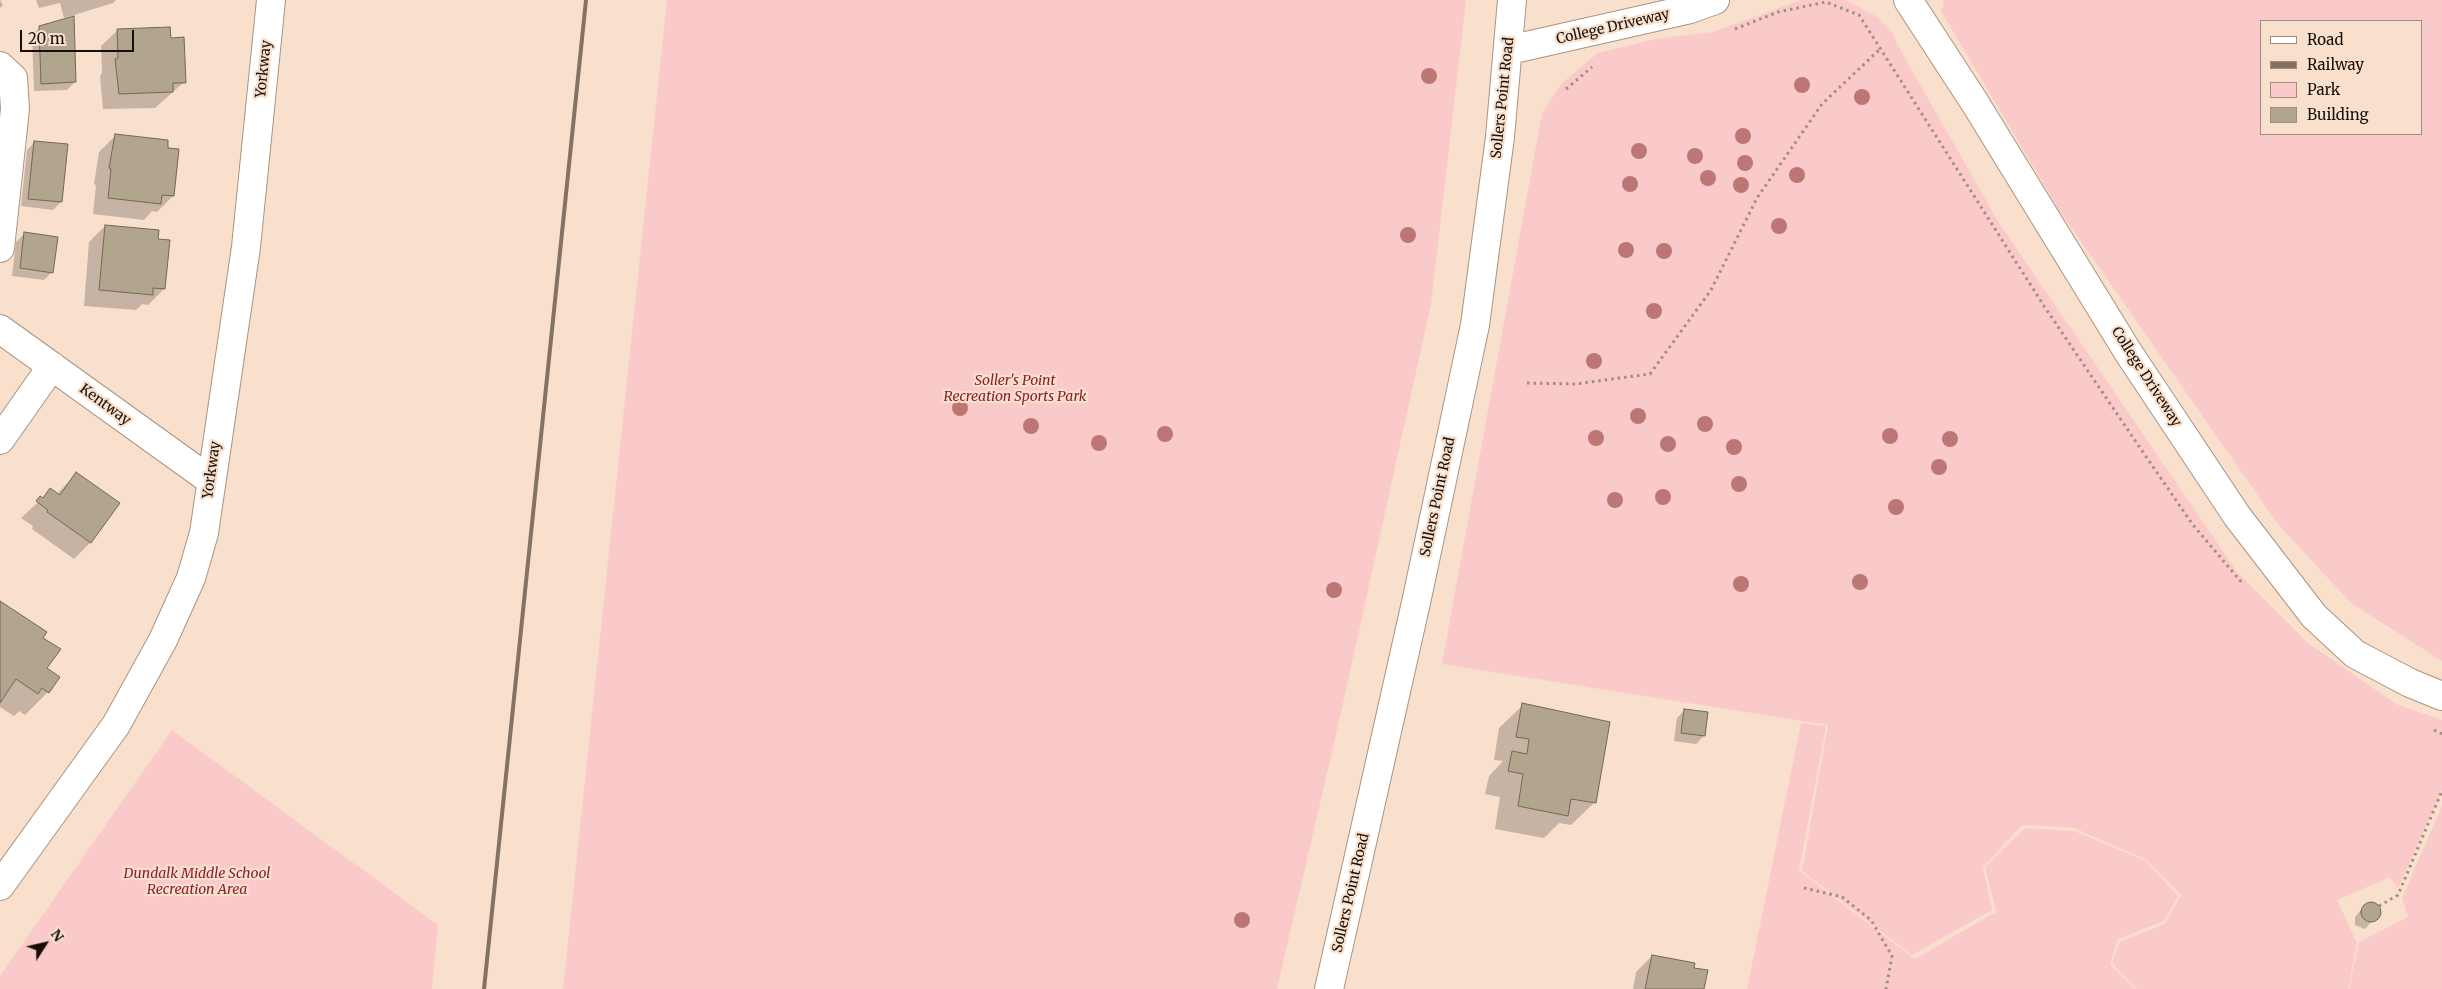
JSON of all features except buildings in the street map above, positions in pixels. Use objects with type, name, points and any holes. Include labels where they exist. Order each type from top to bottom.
[{"type":"street","name":"Sollers Point Road","points":[[1329,989],[1417,598],[1475,325],[1509,50],[1512,0]]},
{"type":"street","name":"College Driveway","points":[[1509,50],[1690,9],[1715,0]]},
{"type":"street","name":"College Driveway","points":[[1908,0],[1975,103],[2128,352],[2237,516],[2314,616],[2355,654],[2410,684],[2442,696]]},
{"type":"street","name":"Yorkway","points":[[0,886],[116,725],[163,640],[191,578],[204,533],[210,480],[246,247],[267,5]]},
{"type":"street","points":[[0,66],[13,78],[15,108],[0,248]]},
{"type":"street","name":"Kentway","points":[[0,329],[210,480]]},
{"type":"street","points":[[0,440],[52,366]]},
{"type":"path","points":[[1727,32],[1778,12],[1826,2],[1859,15],[2044,306],[2134,439],[2193,525],[2249,590]]},
{"type":"path","points":[[1527,383],[1575,384],[1650,374],[1710,290],[1757,198],[1822,104],[1880,49]]},
{"type":"path","points":[[1566,89],[1596,64]]},
{"type":"path","points":[[2425,726],[2442,734]]},
{"type":"path","points":[[2379,906],[2398,895],[2442,791]]},
{"type":"path","points":[[1804,888],[1842,897],[1871,920],[1892,956],[1886,989]]},
{"type":"green space","name":"Soller's Point Recreation Sports Park","points":[[667,0],[1466,0],[1431,304],[1340,717],[1277,989],[563,989]]},
{"type":"green space","points":[[1801,0],[1846,0],[1877,17],[1893,33],[1898,46],[1999,223],[2237,572],[2308,643],[2396,704],[2442,720],[2442,790],[2398,888],[2390,877],[2337,900],[2357,943],[2348,989],[2137,989],[2112,963],[2120,942],[2165,924],[2181,895],[2147,860],[2074,828],[2022,825],[1983,867],[1992,910],[1912,955],[1802,871],[1828,725],[1442,664],[1542,113],[1562,83],[1598,53],[1655,39],[1713,32]]},
{"type":"green space","points":[[1943,0],[2442,0],[2442,661],[2351,603],[2277,523],[2059,210],[1941,11],[1944,4]]},
{"type":"green space","points":[[1801,723],[1826,726],[1799,871],[1915,959],[1996,912],[1985,867],[2025,828],[2074,831],[2146,861],[2178,896],[2164,921],[2118,939],[2110,964],[2135,989],[1747,989]]},
{"type":"green space","name":"Dundalk Middle School Recreation Area","points":[[172,730],[438,925],[432,989],[0,989],[0,976]]},
{"type":"green space","points":[[2442,806],[2442,989],[2349,989],[2359,942],[2408,917],[2402,898]]},
{"type":"railway","points":[[484,989],[586,0]]}]
